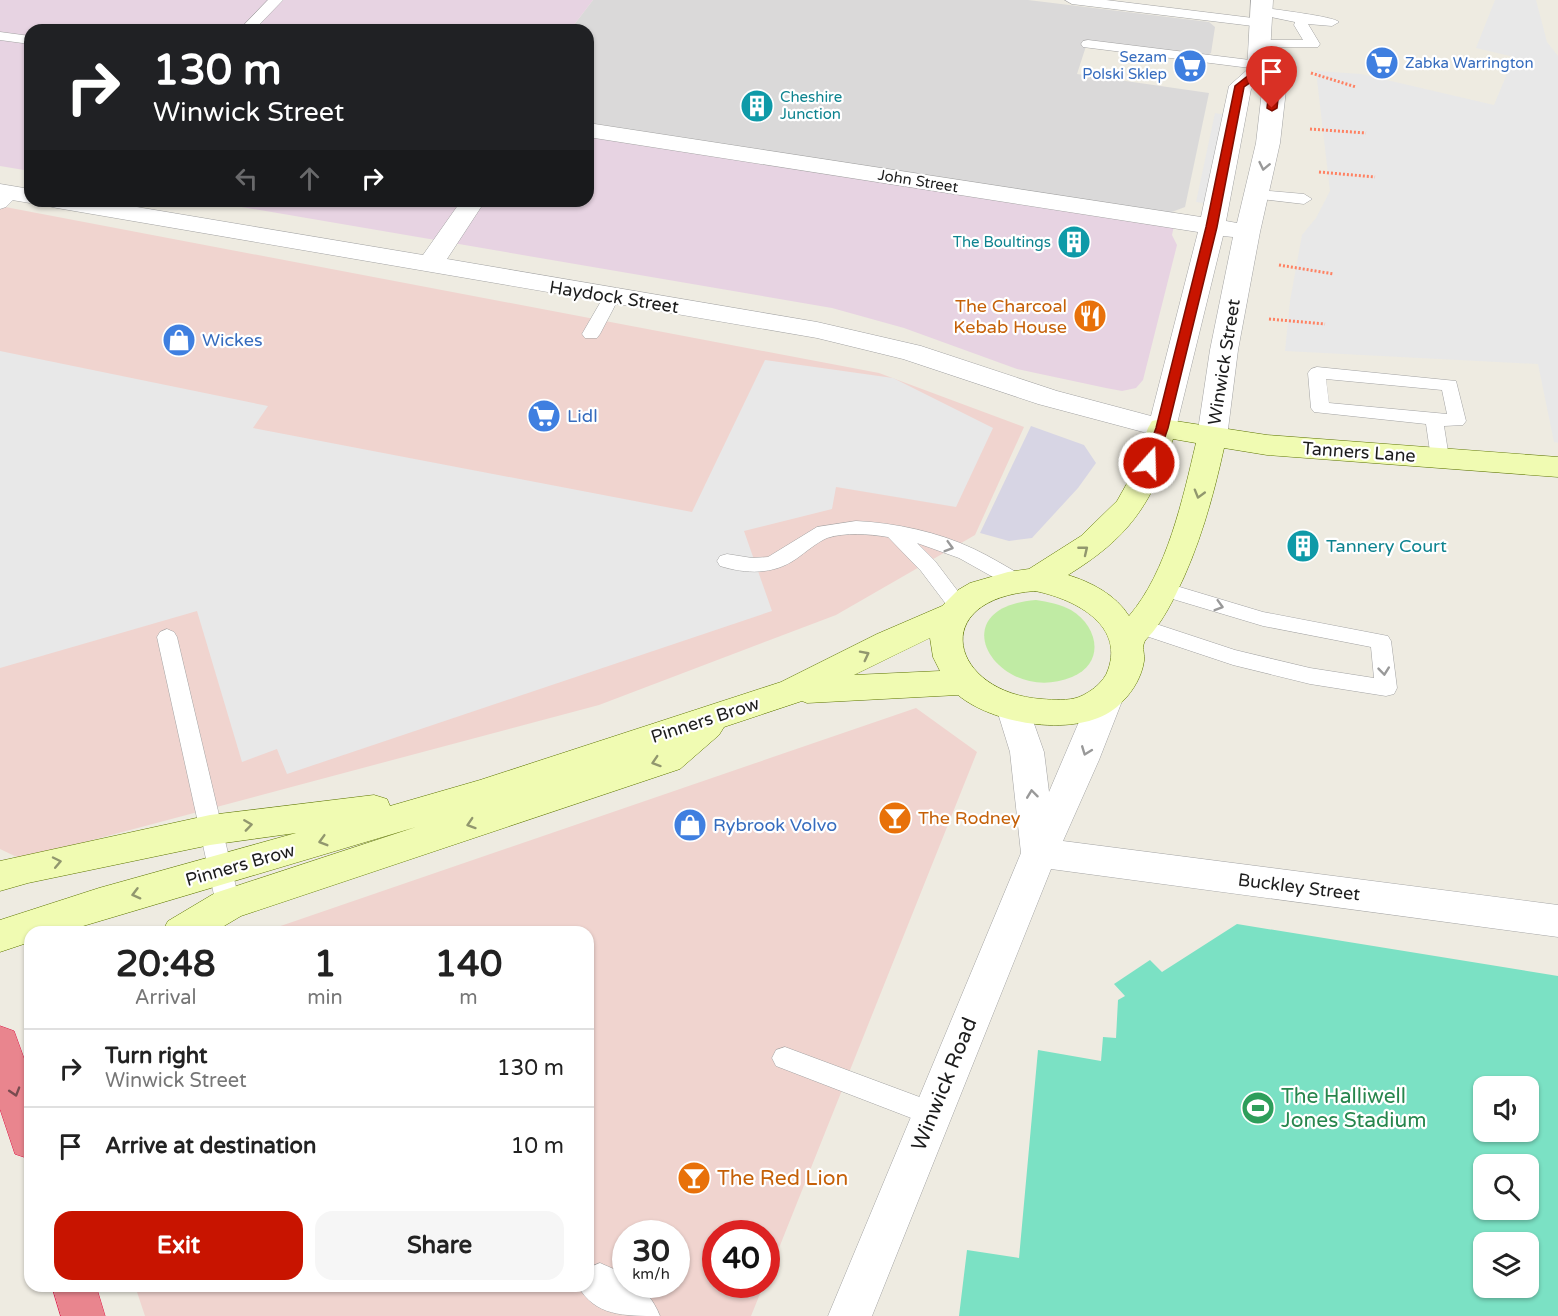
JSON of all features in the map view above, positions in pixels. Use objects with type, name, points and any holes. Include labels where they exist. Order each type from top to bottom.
[{"type":"highway","points":[[0,1044],[24,1121]]},
{"type":"highway","points":[[76,1292],[83,1316]]},
{"type":"street","name":"Winwick Street","points":[[1134,634],[1163,589],[1200,496],[1212,437],[1224,350],[1247,232],[1258,195],[1268,143],[1274,90],[1260,36]]},
{"type":"street","points":[[1025,580],[1082,553],[1124,512],[1141,486],[1162,428],[1212,227],[1240,86],[1260,36]]},
{"type":"street","name":"John Street","points":[[594,131],[1247,232]]},
{"type":"street","name":"Haydock Street","points":[[91,207],[817,330],[911,352],[1048,398],[1162,428]]},
{"type":"street","points":[[429,266],[469,207]]},
{"type":"street","name":"Tanners Lane","points":[[1162,428],[1268,445],[1558,467]]},
{"type":"street","points":[[1025,580],[1060,584],[1084,593],[1104,606],[1134,634],[1122,680],[1107,696],[1087,707],[1064,713],[1039,714],[1014,710],[987,699],[965,682],[953,666],[947,648],[947,630],[957,610],[974,594],[994,585],[1025,580]]},
{"type":"street","name":"Pinners Brow","points":[[31,926],[99,904],[224,888],[480,794],[793,691],[957,610]]},
{"type":"street","name":"Pinners Brow","points":[[793,691],[965,682]]},
{"type":"street","name":"Winwick Road","points":[[850,1316],[1039,853],[1082,760],[1107,696]]},
{"type":"street","name":"Winwick Road","points":[[1014,710],[1028,752],[1039,853]]},
{"type":"street","points":[[187,926],[224,888],[668,759],[719,715]]},
{"type":"street","name":"Pinners Brow","points":[[0,876],[28,868],[210,830],[480,794]]},
{"type":"street","name":"Buckley Street","points":[[1039,853],[1558,921]]},
{"type":"street","name":"Pinners Brow","points":[[0,936],[24,928]]},
{"type":"street","points":[[594,1280],[638,1316]]},
{"type":"lane","points":[[252,24],[276,0]]},
{"type":"lane","points":[[1072,0],[1313,44],[1301,25],[1303,19]]},
{"type":"lane","points":[[1088,44],[1260,36],[1303,19],[1332,22]]},
{"type":"lane","points":[[0,36],[24,39]]},
{"type":"lane","points":[[1258,195],[1304,199]]},
{"type":"lane","points":[[591,334],[612,296]]},
{"type":"lane","points":[[1317,373],[1450,385],[1456,421],[1434,419],[1320,408],[1317,373]]},
{"type":"lane","points":[[1434,419],[1440,458]]},
{"type":"lane","points":[[727,561],[751,566],[778,561],[796,547],[823,532],[870,528],[893,531],[959,550],[1025,580]]},
{"type":"lane","points":[[893,531],[928,567],[957,610]]},
{"type":"lane","points":[[1134,634],[1310,676],[1386,688],[1380,641],[1263,619],[1163,589]]},
{"type":"lane","points":[[167,637],[224,888]]},
{"type":"lane","points":[[785,1058],[932,1114]]},
{"type":"path","points":[[1306,72],[1356,87]]},
{"type":"path","points":[[1310,129],[1366,133]]},
{"type":"path","points":[[1315,172],[1375,177]]},
{"type":"path","points":[[1276,265],[1334,274]]},
{"type":"path","points":[[1267,319],[1325,324]]},
{"type":"shaded area","points":[[0,0],[593,0],[575,24],[24,24],[24,170],[0,166]]},
{"type":"shaded area","name":"Cheshire Junction","points":[[593,0],[1028,0],[1209,22],[1215,27],[1211,53],[1207,55],[1088,40],[1077,74],[1209,93],[1185,207],[1169,213],[594,124],[594,24],[575,24]]},
{"type":"shaded area","points":[[1495,0],[1536,0],[1547,42],[1558,56],[1558,443],[1554,442],[1538,364],[1285,351],[1290,301],[1302,235],[1316,218],[1330,191],[1316,71],[1361,74],[1494,105],[1514,57],[1476,48]]},
{"type":"shaded area","points":[[1215,113],[1230,116],[1211,204],[1196,202]]},
{"type":"shaded area","points":[[594,131],[1175,221],[1172,235],[1177,245],[1143,380],[1136,388],[1122,391],[1017,369],[904,328],[832,308],[242,207],[594,207]]},
{"type":"shaded area","points":[[0,206],[879,373],[1024,427],[975,535],[836,615],[599,705],[21,859],[0,849]]},
{"type":"shaded area","points":[[0,351],[268,406],[253,428],[692,512],[765,360],[893,378],[993,428],[956,507],[836,487],[832,509],[744,531],[772,611],[287,774],[277,749],[242,762],[197,611],[0,668]]},
{"type":"shaded area","points":[[1031,426],[1084,445],[1096,463],[1078,488],[1032,538],[1009,541],[980,533]]},
{"type":"shaded area","points":[[916,708],[977,752],[780,1245],[780,1220],[702,1220],[702,1298],[758,1298],[751,1316],[145,1316],[137,1292],[594,1292],[594,926],[281,926]]},
{"type":"green space","points":[[1036,600],[1071,610],[1087,625],[1092,635],[1094,654],[1083,671],[1072,677],[1045,683],[1022,679],[1002,668],[989,653],[984,636],[989,620],[1006,607]]},
{"type":"green space","name":"The Halliwell Jones Stadium","points":[[1237,924],[1558,976],[1558,1316],[959,1316],[967,1250],[1019,1258],[1038,1050],[1101,1061],[1103,1037],[1116,1038],[1118,1000],[1125,996],[1114,984],[1150,960],[1162,972]]},
{"type":"place","name":"Zabka Warrington","points":[[1382,63]]},
{"type":"place","name":"Sezam Polski Sklep","points":[[1190,66]]},
{"type":"place","name":"Cheshire Junction","points":[[757,106]]},
{"type":"place","name":"The Boultings","points":[[1074,242]]},
{"type":"place","name":"The Charcoal Kebab House","points":[[1090,316]]},
{"type":"place","name":"Wickes","points":[[179,340]]},
{"type":"place","name":"Lidl","points":[[544,416]]},
{"type":"place","name":"Tannery Court","points":[[1303,546]]},
{"type":"place","name":"The Rodney","points":[[895,818]]},
{"type":"place","name":"Rybrook Volvo","points":[[690,825]]},
{"type":"place","name":"The Halliwell Jones Stadium","points":[[1258,1108]]},
{"type":"place","name":"The Red Lion","points":[[694,1178]]},
{"type":"route","points":[[1149,463],[1162,428],[1212,227],[1240,86],[1258,73],[1274,90],[1272,108]]}]
